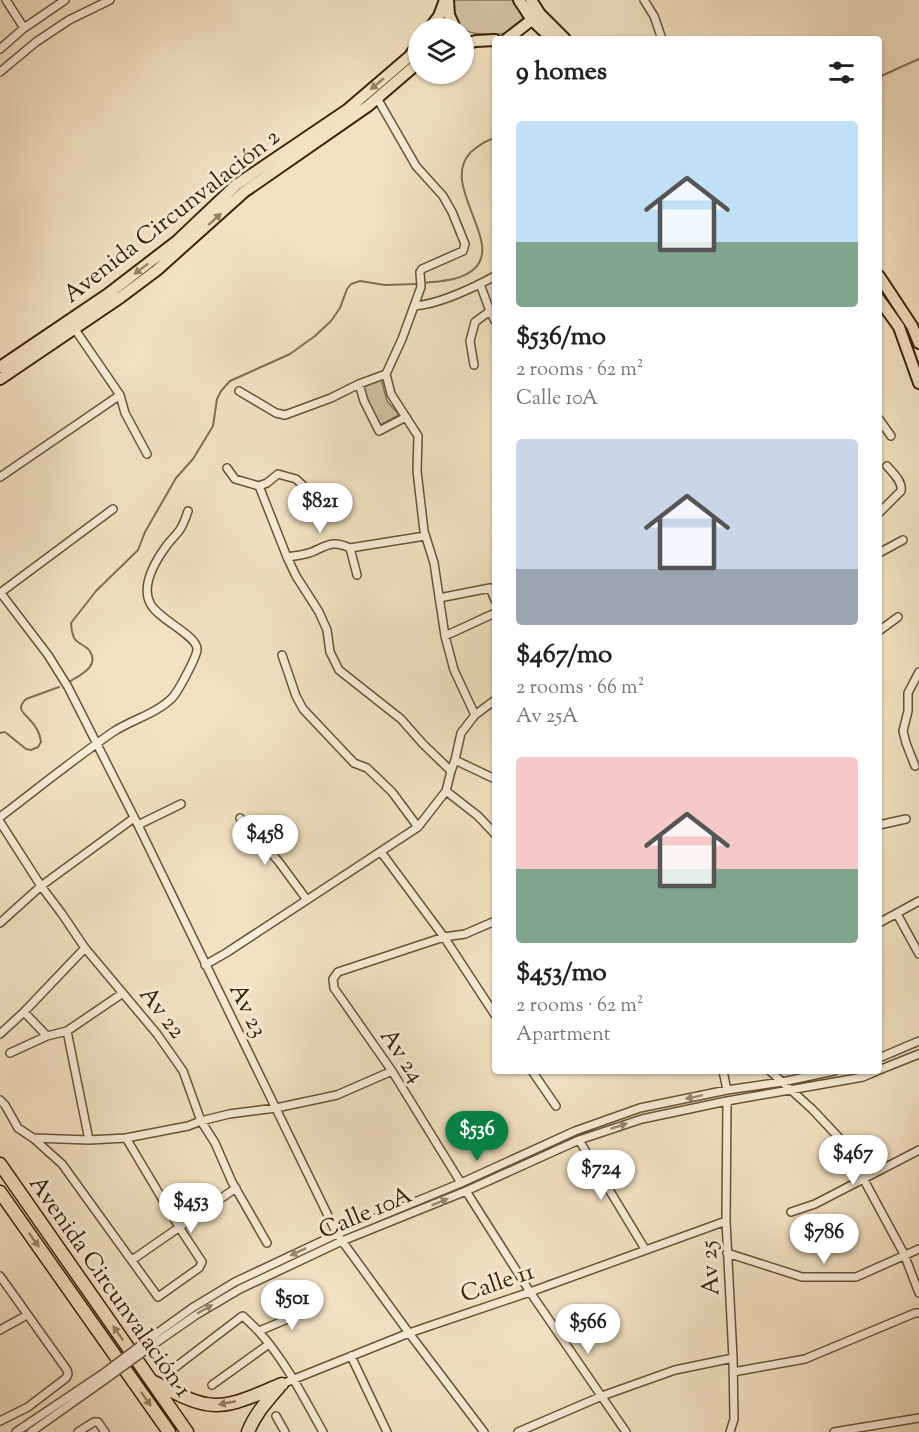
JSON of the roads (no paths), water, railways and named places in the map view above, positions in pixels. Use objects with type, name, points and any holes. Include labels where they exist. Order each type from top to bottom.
[{"type":"highway","name":"Avenida Circunvalación 1","points":[[0,1164],[188,1432]]},
{"type":"highway","name":"Avenida Circunvalación 1","points":[[0,1192],[169,1432]]},
{"type":"highway","points":[[153,1382],[189,1399],[221,1406],[288,1382]]},
{"type":"highway","points":[[248,1432],[264,1405],[288,1382]]},
{"type":"main road","points":[[438,18],[447,0]]},
{"type":"main road","points":[[447,0],[450,18]]},
{"type":"main road","points":[[519,0],[536,17],[561,36]]},
{"type":"main road","points":[[531,0],[536,17],[550,36]]},
{"type":"main road","points":[[510,36],[536,17]]},
{"type":"main road","points":[[476,41],[492,39]]},
{"type":"main road","name":"Avenida Circunvalación 2","points":[[0,367],[108,294],[177,241],[236,185],[347,110],[408,58]]},
{"type":"main road","name":"Avenida Circunvalación 2","points":[[0,379],[157,270],[244,192],[368,106],[408,72]]},
{"type":"main road","points":[[882,281],[912,326],[919,343]]},
{"type":"main road","points":[[882,303],[899,327],[919,384]]},
{"type":"street","points":[[6,0],[24,28]]},
{"type":"street","points":[[0,49],[24,28],[65,0]]},
{"type":"street","points":[[0,72],[36,42],[69,20],[110,0]]},
{"type":"street","points":[[644,0],[654,16],[661,36]]},
{"type":"street","points":[[377,98],[416,166],[443,196],[465,244],[464,251],[422,269],[420,272],[421,287],[386,374],[392,394],[418,436],[417,471],[425,536],[434,563],[444,636],[454,670],[475,715]]},
{"type":"street","points":[[414,306],[426,305],[492,278]]},
{"type":"street","points":[[480,284],[492,316]]},
{"type":"street","points":[[474,365],[470,340],[475,322],[490,312]]},
{"type":"street","points":[[74,328],[120,395],[125,413],[147,454]]},
{"type":"street","points":[[239,391],[276,413],[285,415],[386,374]]},
{"type":"street","points":[[358,384],[379,431],[406,417]]},
{"type":"street","points":[[0,477],[120,395]]},
{"type":"street","points":[[882,423],[891,436]]},
{"type":"street","points":[[882,510],[901,491],[902,487],[887,466]]},
{"type":"street","points":[[226,468],[236,478],[260,486],[278,474],[296,479],[322,503]]},
{"type":"street","points":[[260,486],[287,557],[327,630],[330,652],[339,670],[400,719],[451,771]]},
{"type":"street","points":[[0,593],[113,509]]},
{"type":"street","points":[[0,817],[115,731],[173,697],[185,678],[197,650],[196,642],[163,619],[150,603],[146,584],[167,544],[181,530],[188,511]]},
{"type":"street","points":[[287,557],[311,552],[335,543],[350,548],[425,536]]},
{"type":"street","points":[[882,551],[903,540]]},
{"type":"street","points":[[350,548],[357,575]]},
{"type":"street","points":[[439,598],[490,588],[492,593]]},
{"type":"street","name":"Av 23","points":[[0,593],[48,656],[68,687],[337,1234],[484,1432]]},
{"type":"street","points":[[444,636],[492,614]]},
{"type":"street","points":[[882,629],[898,617]]},
{"type":"street","points":[[282,655],[303,709],[354,763],[367,768],[393,792],[418,827]]},
{"type":"street","points":[[915,766],[903,731],[908,711],[908,693],[919,672]]},
{"type":"street","points":[[205,965],[418,827],[446,791],[461,733],[475,715],[492,702]]},
{"type":"street","points":[[455,760],[492,777]]},
{"type":"street","points":[[446,791],[478,816],[492,831]]},
{"type":"street","points":[[0,923],[41,886],[136,822],[181,804]]},
{"type":"street","points":[[240,818],[279,862],[307,900]]},
{"type":"street","points":[[882,824],[906,819]]},
{"type":"street","name":"Av 22","points":[[0,822],[41,886],[85,948],[157,1035],[183,1071],[201,1121],[267,1243]]},
{"type":"street","points":[[381,852],[444,937],[492,1010]]},
{"type":"street","points":[[882,922],[919,901]]},
{"type":"street","points":[[897,914],[919,954]]},
{"type":"street","points":[[444,937],[465,934],[492,922]]},
{"type":"street","name":"Av 24","points":[[444,937],[338,972],[333,979],[334,988],[392,1071],[461,1183]]},
{"type":"street","points":[[0,1034],[85,948]]},
{"type":"street","points":[[10,1053],[47,1036],[67,1031],[123,993]]},
{"type":"street","points":[[24,1012],[47,1036]]},
{"type":"street","points":[[67,1031],[89,1140]]},
{"type":"street","points":[[882,1057],[919,1041]]},
{"type":"street","name":"Calle 10A","points":[[882,1069],[919,1054]]},
{"type":"street","points":[[33,1138],[89,1140],[126,1138],[188,1126],[229,1114],[276,1108],[337,1095],[392,1071]]},
{"type":"street","points":[[534,1074],[556,1106]]},
{"type":"street","points":[[724,1074],[728,1090]]},
{"type":"street","points":[[773,1074],[844,1143],[904,1254],[919,1293]]},
{"type":"street","name":"Calle 10A","points":[[155,1339],[192,1308],[235,1282],[337,1234],[461,1183],[575,1131],[640,1108],[820,1074]]},
{"type":"street","name":"Calle 10A","points":[[155,1339],[240,1289],[342,1241],[466,1191],[579,1140],[642,1119],[870,1074]]},
{"type":"street","points":[[0,1100],[18,1128],[62,1164],[158,1297],[199,1268],[202,1263],[126,1138]]},
{"type":"street","name":"Av 25","points":[[727,1101],[726,1221],[734,1419],[730,1432]]},
{"type":"street","points":[[579,1140],[645,1249]]},
{"type":"street","points":[[791,1212],[815,1204],[919,1150]]},
{"type":"street","points":[[132,1260],[236,1188]]},
{"type":"street","points":[[466,1191],[530,1292],[626,1432]]},
{"type":"street","name":"Calle 11","points":[[288,1382],[409,1333],[726,1221]]},
{"type":"street","points":[[727,1253],[802,1277],[856,1276],[919,1249]]},
{"type":"street","points":[[0,1276],[68,1374],[66,1378],[28,1407],[0,1421]]},
{"type":"street","points":[[259,1331],[314,1308]]},
{"type":"street","points":[[733,1372],[805,1359],[919,1313]]},
{"type":"street","points":[[0,1330],[27,1315]]},
{"type":"street","points":[[173,1369],[243,1316],[269,1344],[288,1382],[324,1432]]},
{"type":"street","points":[[31,1432],[155,1339]]},
{"type":"street","points":[[212,1385],[269,1344]]},
{"type":"street","points":[[351,1356],[387,1432]]},
{"type":"street","points":[[518,1432],[602,1396],[675,1370],[733,1358]]},
{"type":"street","points":[[16,1432],[103,1377]]},
{"type":"street","points":[[276,1416],[285,1432]]},
{"type":"street","points":[[839,1432],[919,1418]]},
{"type":"street","points":[[78,1432],[94,1422],[98,1422],[105,1432]]},
{"type":"waterway","points":[[882,76],[919,59]]},
{"type":"waterway","points":[[424,283],[449,280],[468,274],[481,259],[482,245],[462,181],[463,165],[471,152],[492,139]]},
{"type":"waterway","points":[[69,682],[88,669],[92,661],[89,650],[74,638],[71,623],[96,591],[138,550],[145,532],[176,478],[193,459],[213,426],[217,399],[221,391],[230,381],[290,354],[315,336],[331,321],[351,284],[360,281],[385,285],[416,284]]},
{"type":"waterway","points":[[0,733],[5,732],[26,749],[31,750],[38,747],[41,742],[39,733],[22,710],[21,705],[26,699],[59,687]]}]
